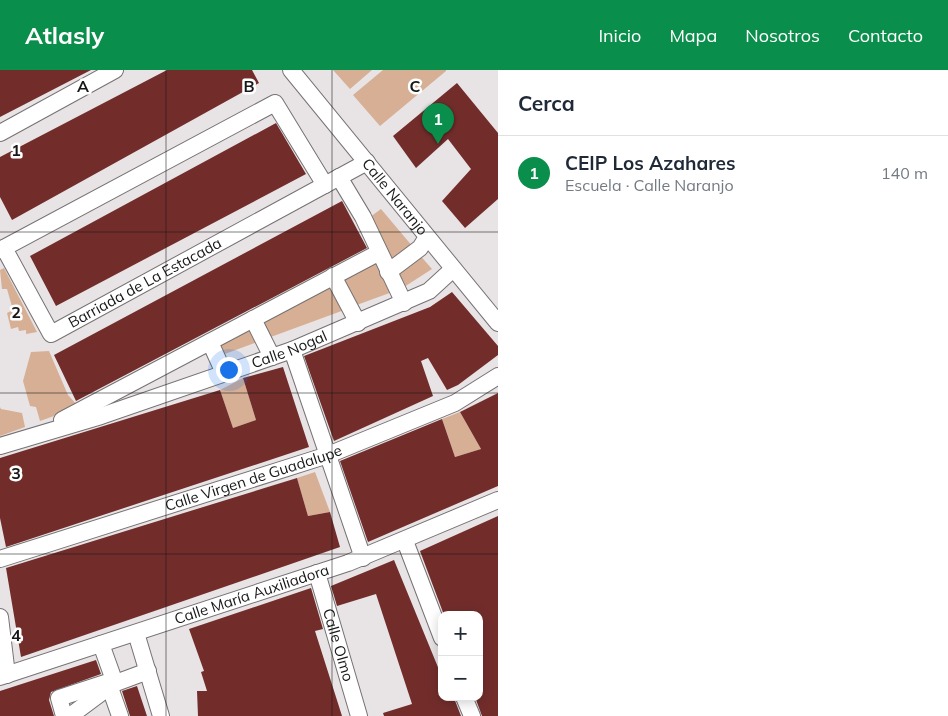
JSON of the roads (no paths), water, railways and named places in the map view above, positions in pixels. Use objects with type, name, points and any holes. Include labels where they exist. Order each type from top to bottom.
[{"type":"street","points":[[0,133],[115,70]]},
{"type":"street","name":"Calle Naranjo","points":[[291,70],[498,323]]},
{"type":"street","name":"Barriada de La Estacada","points":[[332,181],[275,103],[2,249],[51,334],[367,162]]},
{"type":"street","points":[[332,181],[363,217],[378,253],[404,303]]},
{"type":"street","points":[[388,272],[420,248],[427,237]]},
{"type":"street","points":[[30,437],[378,253]]},
{"type":"street","name":"Calle Nogal","points":[[0,446],[101,416],[292,350],[429,291],[453,269]]},
{"type":"street","points":[[333,276],[358,323]]},
{"type":"street","points":[[253,319],[272,357]]},
{"type":"street","points":[[210,342],[224,373]]},
{"type":"street","points":[[292,350],[364,558]]},
{"type":"street","name":"Calle Virgen de Guadalupe","points":[[0,559],[328,455],[455,403],[498,376]]},
{"type":"street","name":"Calle María Auxiliadora","points":[[4,676],[364,558],[498,500]]},
{"type":"street","points":[[405,541],[438,628]]},
{"type":"street","name":"Calle Olmo","points":[[317,573],[359,716]]},
{"type":"street","points":[[0,617],[4,676]]},
{"type":"street","points":[[136,632],[162,716]]},
{"type":"street","points":[[101,644],[120,716]]},
{"type":"street","points":[[70,716],[113,684],[148,671]]},
{"type":"street","points":[[64,716],[59,698],[108,682],[113,684]]},
{"type":"street","points":[[466,701],[472,716]]},
{"type":"place","name":"CEIP Los Azahares","points":[[438,144]]}]
